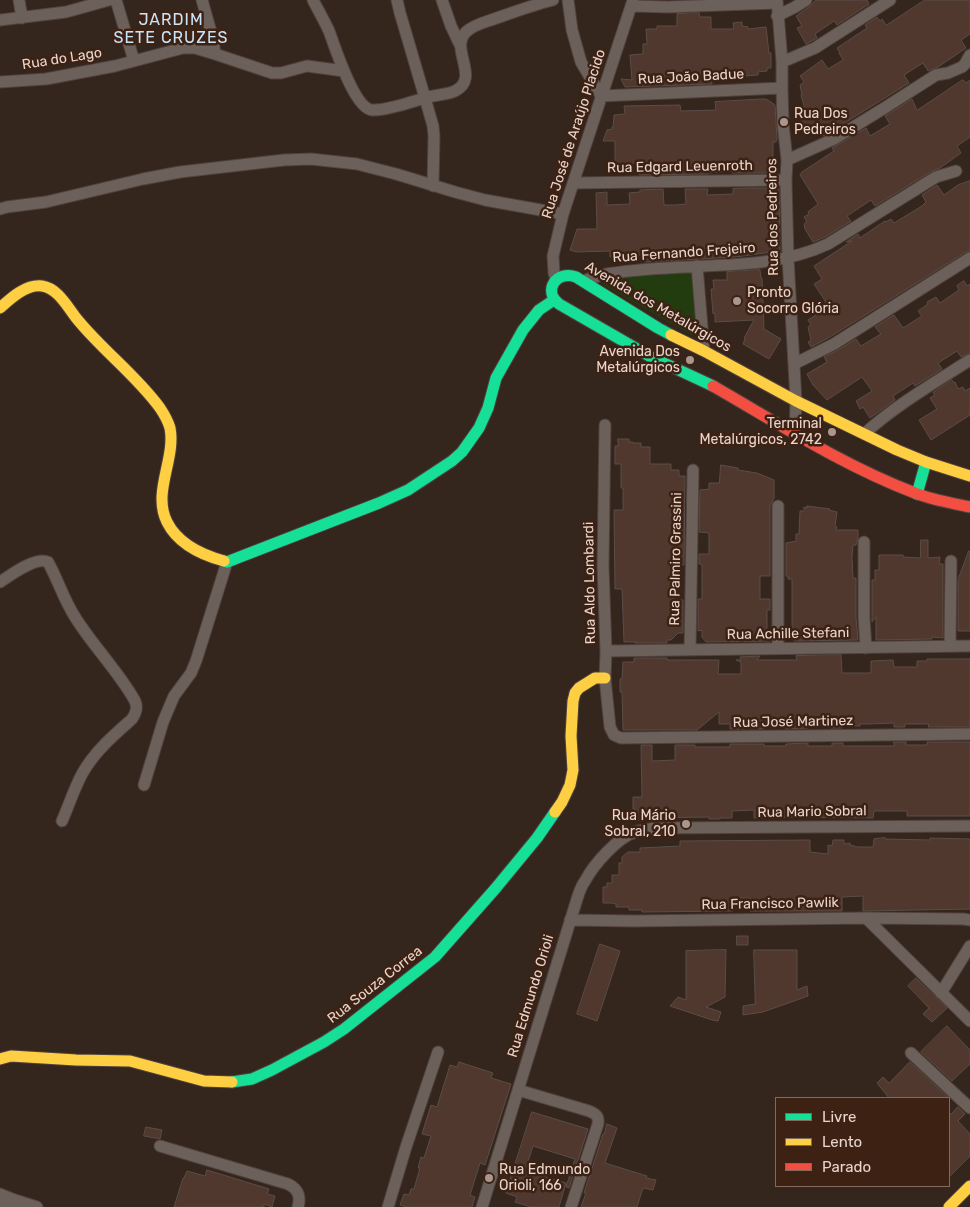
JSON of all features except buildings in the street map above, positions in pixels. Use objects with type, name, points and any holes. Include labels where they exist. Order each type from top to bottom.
[{"type":"street","points":[[19,0],[22,18]]},
{"type":"street","points":[[0,20],[66,12],[109,0]]},
{"type":"street","points":[[116,0],[134,60]]},
{"type":"street","points":[[202,0],[213,39],[215,54]]},
{"type":"street","points":[[313,0],[344,71],[357,96],[363,105],[370,110],[384,109],[453,92],[465,83],[466,75],[460,45],[442,0]]},
{"type":"street","points":[[397,0],[410,51],[433,126],[433,186]]},
{"type":"street","points":[[460,45],[465,32],[470,28],[553,0]]},
{"type":"street","points":[[568,0],[572,30],[581,62],[601,96]]},
{"type":"street","points":[[777,16],[806,0]]},
{"type":"street","points":[[782,62],[815,48],[890,0]]},
{"type":"street","points":[[632,3],[668,7],[777,2]]},
{"type":"street","name":"Rua dos Pedreiros","points":[[777,2],[782,62],[783,124],[787,160],[788,258],[796,400],[795,433]]},
{"type":"street","name":"Rua José de Araújo Placido","points":[[556,280],[553,256],[563,214],[632,3]]},
{"type":"street","name":"Rua do Lago","points":[[0,82],[46,79],[115,66],[183,48],[195,48],[272,73],[281,73],[307,66],[344,71]]},
{"type":"street","points":[[787,160],[834,139],[936,75],[948,73],[962,66],[970,54]]},
{"type":"street","name":"Rua João Badue","points":[[601,96],[782,88]]},
{"type":"street","points":[[0,209],[46,202],[180,172],[284,160],[311,159],[357,164],[486,200],[563,214]]},
{"type":"street","name":"Rua Fernando Frejeiro","points":[[584,281],[596,275],[613,272],[757,263],[814,251],[936,177],[956,172]]},
{"type":"street","name":"Rua Edgard Leuenroth","points":[[574,183],[786,180]]},
{"type":"street","points":[[794,364],[834,344],[970,258]]},
{"type":"street","points":[[697,266],[704,351]]},
{"type":"street","name":"Avenida dos Metalúrgicos","points":[[556,280],[563,276],[571,275],[584,281],[658,328],[796,400],[897,450],[926,462],[970,476]]},
{"type":"street","points":[[556,280],[551,293],[554,300],[651,357],[710,386],[876,477],[917,494],[970,507]]},
{"type":"street","points":[[0,308],[32,286],[43,286],[51,290],[94,339],[157,404],[166,416],[171,440],[163,494],[163,512],[166,520],[170,528],[192,548],[204,555],[227,562],[379,504],[408,490],[452,461],[462,452],[479,428],[488,408],[496,378],[523,330],[539,310],[554,300]]},
{"type":"street","points":[[864,434],[904,402],[970,360]]},
{"type":"street","name":"Rua Aldo Lombardi","points":[[605,425],[603,566],[605,678],[610,727],[617,737]]},
{"type":"street","points":[[917,494],[926,462]]},
{"type":"street","name":"Rua Palmiro Grassini","points":[[690,650],[693,470]]},
{"type":"street","points":[[778,506],[778,648]]},
{"type":"street","points":[[864,542],[866,648]]},
{"type":"street","points":[[0,582],[26,566],[46,560],[73,615],[118,676],[137,708],[132,719],[98,750],[89,762],[62,821]]},
{"type":"street","points":[[950,646],[951,561]]},
{"type":"street","points":[[144,786],[162,722],[174,696],[191,673],[196,661],[227,562]]},
{"type":"street","name":"Rua Achille Stefani","points":[[606,651],[970,646]]},
{"type":"street","name":"Rua Souza Correa","points":[[0,1059],[11,1056],[130,1061],[148,1064],[204,1081],[233,1082],[252,1078],[272,1070],[324,1042],[344,1029],[435,957],[537,838],[562,802],[570,785],[573,770],[571,736],[572,701],[575,693],[579,688],[595,678],[605,678]]},
{"type":"street","name":"Rua José Martinez","points":[[617,737],[970,734]]},
{"type":"street","name":"Rua Mario Sobral","points":[[654,828],[970,826]]},
{"type":"street","name":"Rua Edmundo Orioli","points":[[482,1207],[570,920],[584,882],[605,854],[621,840],[634,832],[654,828]]},
{"type":"street","points":[[866,918],[970,1021]]},
{"type":"street","name":"Rua Francisco Pawlik","points":[[570,920],[866,918],[970,920]]},
{"type":"street","points":[[941,993],[970,946]]},
{"type":"street","points":[[388,1207],[438,1052]]},
{"type":"street","points":[[911,1053],[970,1108]]},
{"type":"street","points":[[518,1090],[589,1111],[598,1116],[598,1124],[570,1207]]},
{"type":"street","points":[[160,1146],[288,1184],[298,1192],[300,1202],[298,1207]]},
{"type":"street","points":[[950,1207],[970,1186]]},
{"type":"street","points":[[0,1194],[37,1207]]},
{"type":"street","points":[[0,1204],[25,1204]]},
{"type":"green space","points":[[694,268],[697,335],[691,335],[603,285],[602,281],[604,278]]},
{"type":"traffic: fast","points":[[671,335],[576,277],[563,276],[552,287],[554,299],[559,304],[651,357],[713,386]]},
{"type":"traffic: fast","points":[[224,561],[227,562],[379,503],[408,490],[452,461],[462,452],[479,428],[488,408],[496,378],[523,330],[539,310],[554,300]]},
{"type":"traffic: fast","points":[[917,494],[926,462]]},
{"type":"traffic: fast","points":[[232,1082],[252,1079],[324,1042],[344,1029],[435,957],[495,889],[537,838],[555,812]]},
{"type":"traffic: slow","points":[[0,308],[19,292],[30,287],[42,286],[53,290],[87,331],[151,396],[163,413],[170,428],[170,452],[162,499],[163,511],[167,522],[177,537],[191,548],[224,561]]},
{"type":"traffic: slow","points":[[671,335],[796,401],[897,450],[926,462],[970,476]]},
{"type":"traffic: slow","points":[[555,812],[570,785],[573,770],[571,736],[575,693],[579,688],[595,678],[605,678]]},
{"type":"traffic: slow","points":[[0,1059],[11,1056],[130,1061],[204,1081],[232,1082]]},
{"type":"traffic: slow","points":[[949,1207],[970,1186]]},
{"type":"traffic: jam","points":[[713,386],[812,444],[863,470],[922,495],[970,507]]},
{"type":"place","name":"Rua Dos Pedreiros","points":[[784,122]]},
{"type":"place","name":"Pronto Socorro Glória","points":[[737,301]]},
{"type":"place","name":"Avenida Dos Metalúrgicos","points":[[690,360]]},
{"type":"place","name":"Terminal Metalúrgicos, 2742","points":[[832,432]]},
{"type":"place","name":"Rua Mário Sobral, 210","points":[[686,824]]},
{"type":"place","name":"Rua Edmundo Orioli, 166","points":[[489,1178]]},
{"type":"district","name":"JARDIM SETE CRUZES","points":[[171,29]]}]
